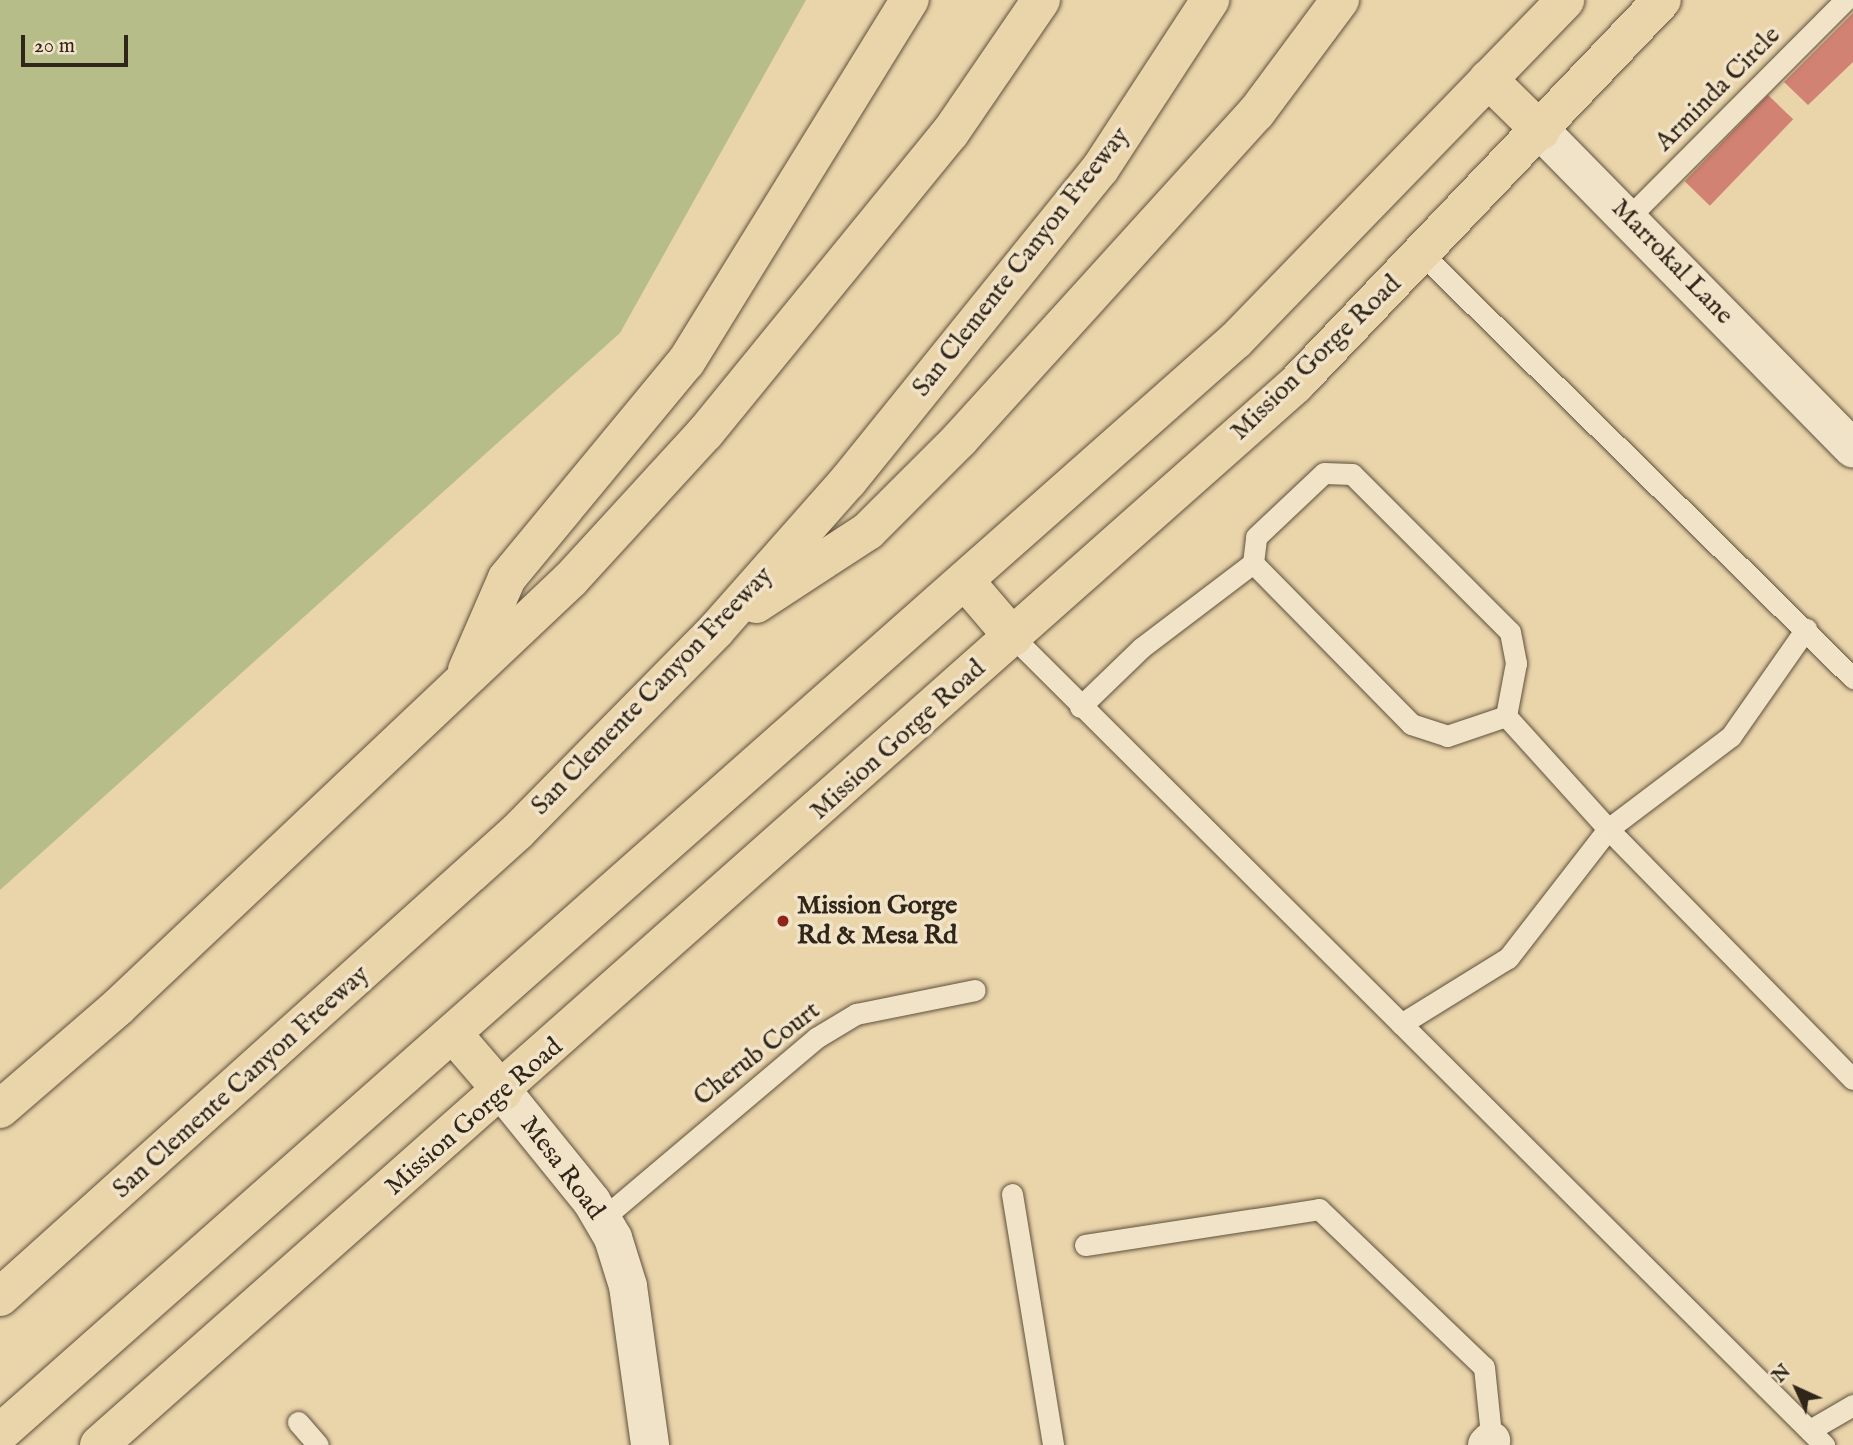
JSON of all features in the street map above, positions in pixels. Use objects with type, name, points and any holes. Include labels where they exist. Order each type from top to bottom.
[{"type":"main road","points":[[458,691],[507,578],[686,362],[910,0]]},
{"type":"main road","points":[[0,1109],[458,691],[705,433],[950,133],[1041,0]]},
{"type":"main road","name":"San Clemente Canyon Freeway","points":[[0,1297],[518,831],[716,630],[848,481],[1100,169],[1210,0]]},
{"type":"main road","points":[[716,630],[869,531],[951,449],[1256,113],[1340,0]]},
{"type":"main road","points":[[0,1433],[454,1035],[1236,340],[1565,0]]},
{"type":"main road","name":"Mission Gorge Road","points":[[99,1445],[503,1092],[1296,384],[1541,131],[1662,0]]},
{"type":"main road","name":"Marrokal Lane","points":[[1488,79],[1541,131]]},
{"type":"main road","points":[[965,580],[1013,637]]},
{"type":"main road","name":"Mesa Road","points":[[454,1035],[503,1092]]},
{"type":"street","name":"Marrokal Lane","points":[[1541,131],[1629,217],[1853,448]]},
{"type":"street","name":"Mesa Road","points":[[503,1092],[602,1219],[628,1286],[650,1445]]},
{"type":"lane","name":"Arminda Circle","points":[[1629,217],[1846,0]]},
{"type":"lane","points":[[1422,254],[1853,678]]},
{"type":"lane","points":[[1080,707],[1141,648],[1253,563],[1256,537],[1324,473],[1352,474],[1510,632],[1516,663],[1506,716]]},
{"type":"lane","points":[[1253,563],[1411,724],[1447,736],[1506,716]]},
{"type":"lane","points":[[1401,1024],[1508,957],[1608,829],[1731,736],[1806,629]]},
{"type":"lane","points":[[1013,637],[1080,707],[1817,1437],[1853,1405]]},
{"type":"lane","points":[[1506,716],[1608,829],[1853,1079]]},
{"type":"lane","name":"Cherub Court","points":[[602,1219],[817,1038],[856,1014],[975,990]]},
{"type":"lane","points":[[1012,1194],[1053,1445]]},
{"type":"lane","points":[[1085,1245],[1319,1209],[1484,1367],[1490,1444]]},
{"type":"lane","points":[[298,1422],[318,1445]]},
{"type":"green space","points":[[0,0],[806,0],[620,333],[0,890]]},
{"type":"building","points":[[1853,13],[1853,62],[1808,105],[1784,82]]},
{"type":"building","points":[[1768,95],[1793,119],[1710,206],[1685,181]]},
{"type":"place","name":"Mission Gorge Rd & Mesa Rd","points":[[783,921]]}]
